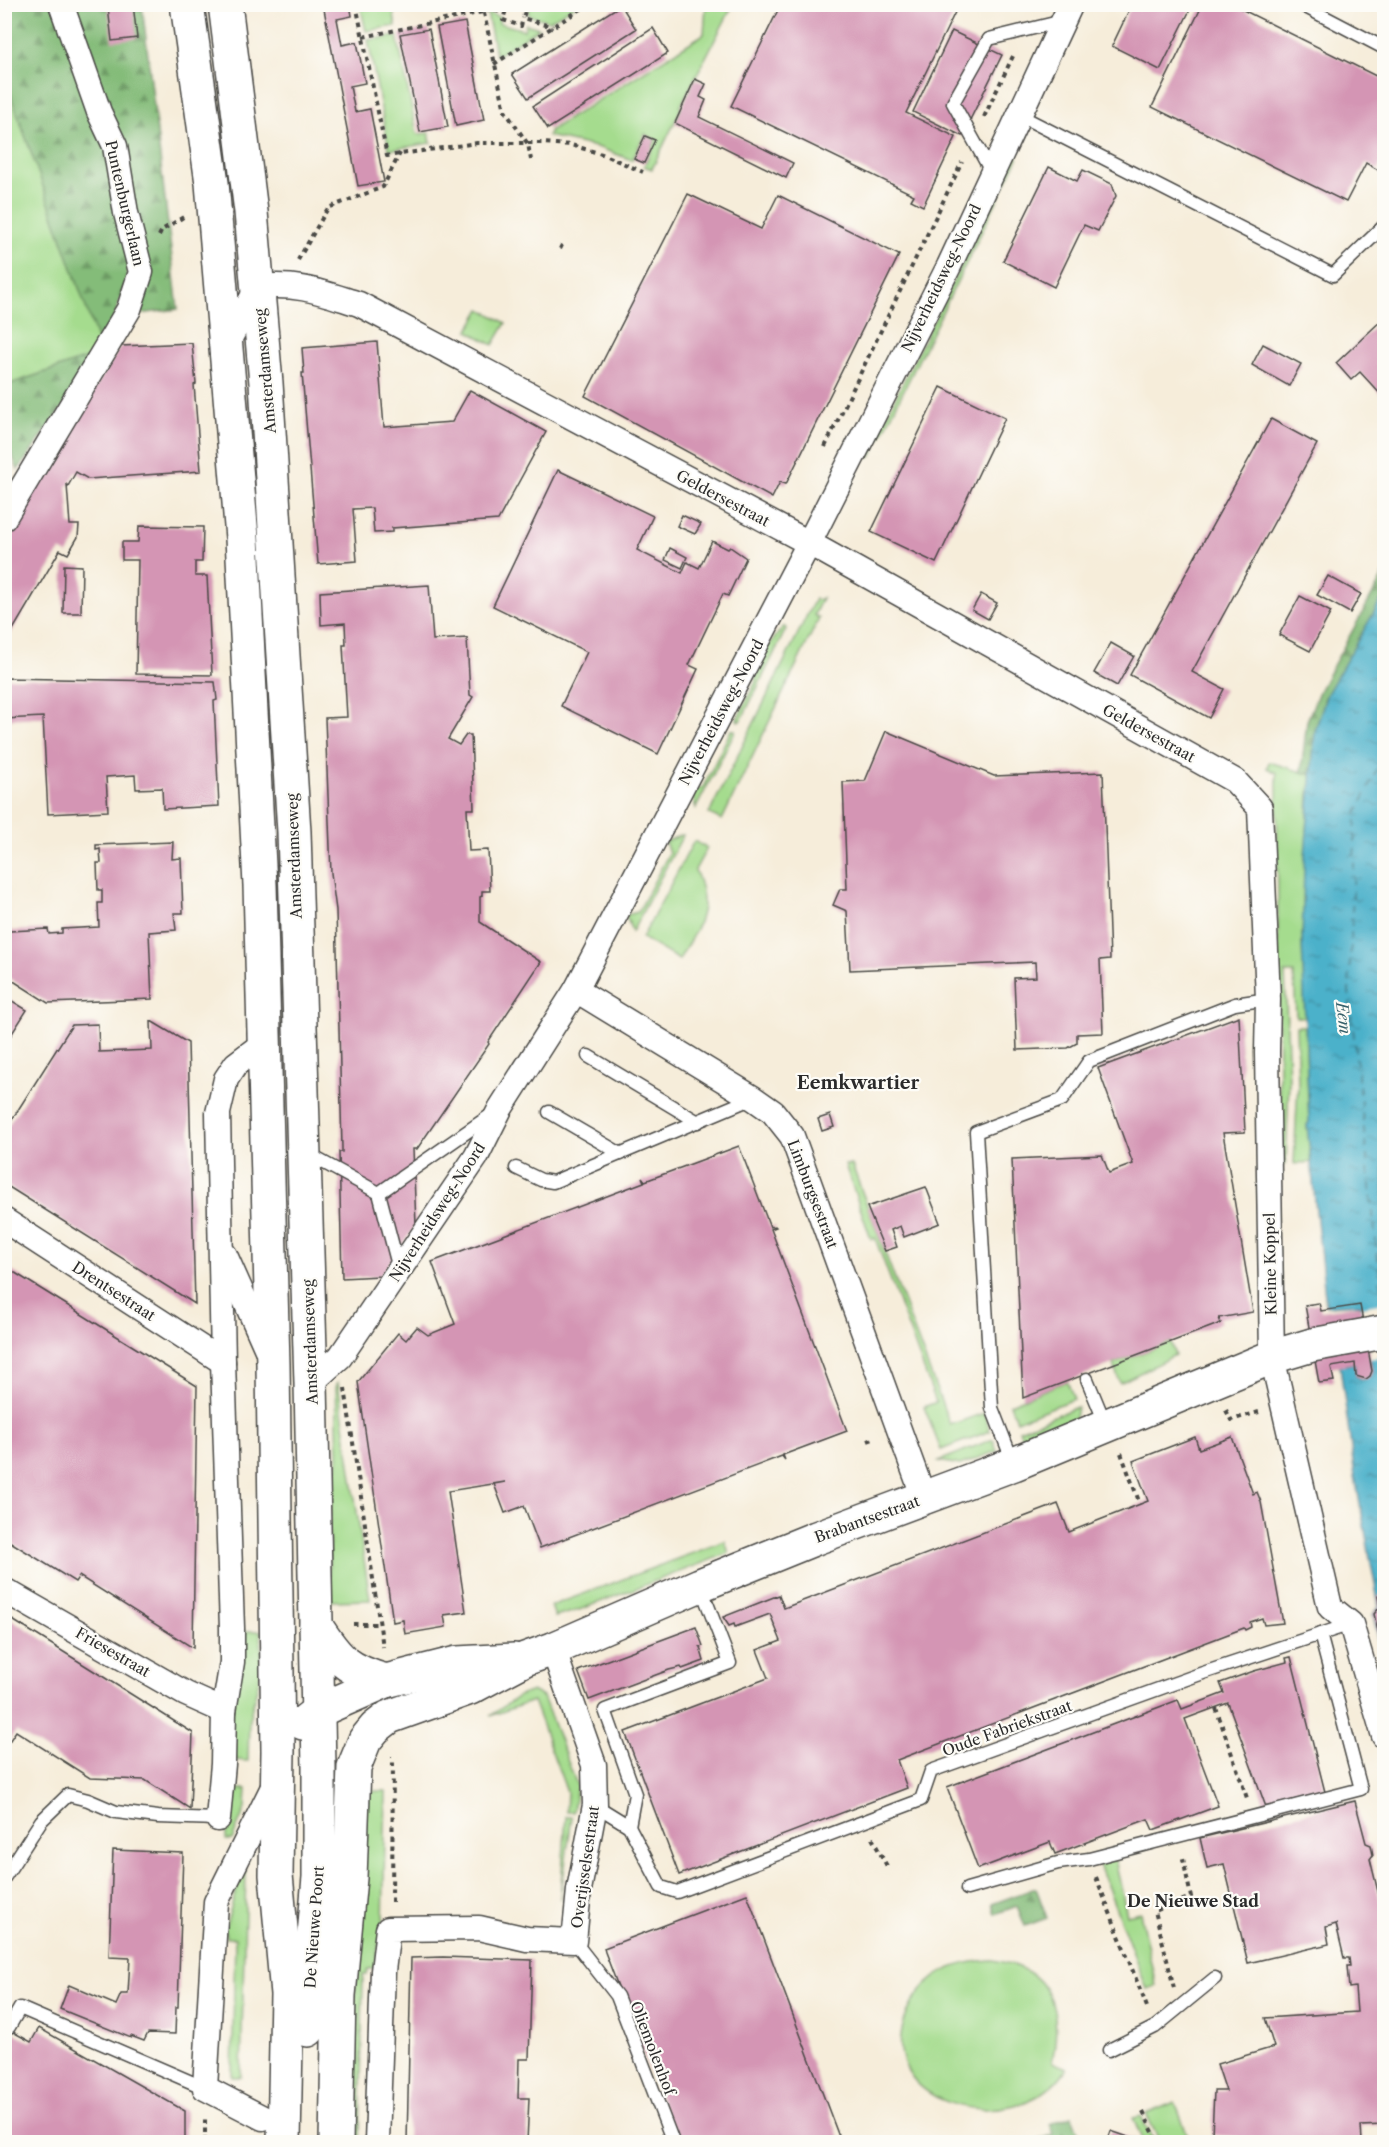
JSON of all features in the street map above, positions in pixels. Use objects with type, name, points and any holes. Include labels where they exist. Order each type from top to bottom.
[{"type":"main road","points":[[187,4],[212,183],[242,538],[260,885],[273,1364],[278,1765]]},
{"type":"main road","name":"Amsterdamseweg","points":[[225,4],[258,287],[279,565],[294,832],[311,1383],[318,1711]]},
{"type":"main road","name":"Brabantsestraat","points":[[365,1740],[389,1717],[470,1688],[539,1654],[816,1538],[1014,1464],[1272,1357],[1312,1345],[1384,1332]]},
{"type":"main road","points":[[316,1626],[344,1663],[360,1674],[386,1681]]},
{"type":"main road","name":"Brabantsestraat","points":[[278,1765],[296,1729],[318,1711],[386,1681],[457,1663],[539,1654]]},
{"type":"main road","name":"De Nieuwe Poort","points":[[306,2142],[309,1995],[319,1877],[318,1711]]},
{"type":"main road","name":"De Nieuwe Poort","points":[[336,2142],[339,1995],[350,1878],[354,1767],[365,1740]]},
{"type":"main road","name":"De Nieuwe Poort","points":[[278,1765],[276,1875],[287,1994],[284,2142]]},
{"type":"main road","points":[[262,2130],[265,1997],[276,1875]]},
{"type":"main road","points":[[319,1877],[339,1995]]},
{"type":"street","name":"Puntenburgerlaan","points":[[4,518],[129,309],[141,272],[126,213],[115,146],[99,112],[61,4]]},
{"type":"street","name":"Nijverheidsweg-Noord","points":[[311,1383],[340,1357],[400,1270],[476,1157],[500,1109],[576,990],[809,543],[949,266],[1067,13]]},
{"type":"street","name":"Geldersestraat","points":[[258,287],[284,285],[304,287],[359,304],[809,543],[1235,781]]},
{"type":"street","points":[[225,347],[258,287]]},
{"type":"street","name":"Kleine Koppel","points":[[1235,781],[1260,808],[1268,999],[1266,1053],[1272,1357],[1330,1607],[1351,1624]]},
{"type":"street","name":"Limburgsestraat","points":[[576,990],[753,1098],[773,1112],[792,1137],[924,1498]]},
{"type":"street","points":[[218,1819],[223,1764],[224,1711],[232,1662],[232,1628],[218,1113],[226,1079],[236,1064],[265,1042]]},
{"type":"street","name":"Drentsestraat","points":[[4,1220],[223,1362]]},
{"type":"street","points":[[220,1245],[273,1364]]},
{"type":"street","name":"Friesestraat","points":[[4,1590],[186,1694],[224,1711]]},
{"type":"street","points":[[1351,1624],[1384,1736]]},
{"type":"street","name":"Overijsselsestraat","points":[[388,1929],[479,1928],[527,1939],[574,1941],[579,1890],[595,1805],[594,1766],[539,1654]]},
{"type":"street","points":[[262,2130],[206,2088],[216,1902],[278,1765]]},
{"type":"street","points":[[377,2142],[383,1971],[388,1929]]},
{"type":"lane","points":[[1300,4],[1384,48]]},
{"type":"lane","points":[[992,173],[953,103],[989,39],[1026,30],[1067,13]]},
{"type":"lane","points":[[1019,115],[1333,275],[1384,226]]},
{"type":"lane","points":[[1014,1464],[992,1408],[976,1132],[1062,1100],[1089,1061],[1235,1004],[1268,999]]},
{"type":"lane","points":[[588,1056],[698,1122]]},
{"type":"lane","points":[[516,1168],[541,1180],[553,1182],[753,1098]]},
{"type":"lane","points":[[379,1193],[500,1109]]},
{"type":"lane","points":[[549,1112],[621,1154]]},
{"type":"lane","points":[[304,1152],[379,1193],[400,1270]]},
{"type":"lane","points":[[1087,1379],[1108,1425]]},
{"type":"lane","points":[[595,1805],[629,1826],[635,1794],[605,1710],[730,1663],[700,1585]]},
{"type":"lane","name":"Oude Fabriekstraat","points":[[629,1826],[661,1887],[677,1892],[921,1800],[931,1771],[1203,1673],[1351,1624]]},
{"type":"lane","points":[[967,1889],[1058,1863],[1089,1859],[1361,1789],[1320,1634]]},
{"type":"lane","points":[[4,1878],[41,1821],[68,1795],[88,1800],[116,1812],[158,1817],[218,1819]]},
{"type":"lane","name":"Oliemolenhof","points":[[574,1941],[617,1996],[673,2142]]},
{"type":"lane","points":[[1109,2050],[1155,2027],[1215,1978]]},
{"type":"lane","points":[[9,2027],[20,2008],[206,2088]]},
{"type":"path","points":[[356,4],[387,156],[477,143],[542,143],[571,146],[602,154],[643,172]]},
{"type":"path","points":[[482,4],[505,111],[528,144],[531,159]]},
{"type":"path","points":[[494,64],[589,4]]},
{"type":"path","points":[[507,6],[525,11],[521,26],[503,20],[505,13],[507,6]]},
{"type":"path","points":[[363,37],[483,12],[488,9],[505,13]]},
{"type":"path","points":[[523,18],[553,27]]},
{"type":"path","name":"Nijverheidsweg-Noord","points":[[820,457],[1026,30]]},
{"type":"path","points":[[298,261],[328,208],[383,187],[400,153]]},
{"type":"path","name":"Amsterdamseweg","points":[[340,1357],[380,1624]]},
{"type":"path","points":[[1211,1383],[1231,1420],[1282,1404]]},
{"type":"path","points":[[1108,1425],[1140,1504]]},
{"type":"path","points":[[1216,1708],[1254,1817]]},
{"type":"path","points":[[388,1929],[392,1907],[394,1780],[389,1717]]},
{"type":"path","points":[[863,1822],[888,1869]]},
{"type":"path","points":[[1178,1836],[1191,1897],[1155,1911],[1179,2008]]},
{"type":"path","points":[[1089,1859],[1155,2027]]},
{"type":"path","points":[[1143,2112],[1158,2142]]},
{"type":"green space","points":[[576,4],[549,21],[528,15],[529,8],[514,5]]},
{"type":"green space","points":[[4,5],[102,353],[5,386],[4,386]]},
{"type":"green space","points":[[5,5],[55,5],[109,151],[129,261],[126,282],[102,353],[5,79]]},
{"type":"green space","points":[[70,5],[142,5],[178,309],[132,315],[139,270],[105,109]]},
{"type":"green space","points":[[360,5],[392,5],[396,26],[366,31]]},
{"type":"green space","points":[[706,5],[733,5],[680,107],[652,169],[644,166],[656,140],[645,134],[632,160],[600,148],[548,136],[549,131],[704,34]]},
{"type":"green space","points":[[487,13],[499,17],[499,23],[524,30],[526,24],[539,28],[496,56]]},
{"type":"green space","points":[[397,36],[417,134],[429,133],[431,143],[389,150],[368,40]]},
{"type":"green space","points":[[1015,156],[1018,158],[871,457],[868,458],[867,455]]},
{"type":"green space","points":[[481,309],[506,323],[493,345],[468,331]]},
{"type":"green space","points":[[102,353],[18,470],[5,438],[4,386]]},
{"type":"green space","points":[[1384,574],[1384,595],[1327,694],[1315,731],[1312,775],[1301,772],[1307,721],[1319,691]]},
{"type":"green space","points":[[822,598],[814,615],[819,618],[722,820],[709,814],[815,599]]},
{"type":"green space","points":[[783,627],[786,629],[741,721],[738,721],[756,681],[754,665]]},
{"type":"green space","points":[[731,730],[735,732],[696,808],[691,792],[703,787]]},
{"type":"green space","points":[[1269,762],[1312,775],[1309,794],[1302,942],[1305,1017],[1296,1017],[1294,973],[1285,973],[1289,1081],[1286,1164],[1282,1166],[1279,1092],[1277,773],[1267,768]]},
{"type":"green space","points":[[683,835],[632,932],[626,915],[638,912],[669,853],[665,842]]},
{"type":"green space","points":[[694,841],[707,848],[695,870],[703,896],[703,907],[697,927],[679,960],[642,938]]},
{"type":"green space","points":[[1296,1026],[1305,1026],[1309,1122],[1307,1125],[1311,1162],[1294,1164],[1298,1083]]},
{"type":"green space","points":[[845,1165],[852,1165],[950,1425],[984,1413],[990,1431],[941,1450],[924,1407],[936,1402],[875,1238],[871,1239]]},
{"type":"green space","points":[[1170,1342],[1175,1355],[1120,1383],[1113,1364]]},
{"type":"green space","points":[[1067,1381],[1074,1399],[1016,1421],[1010,1404]]},
{"type":"green space","points":[[338,1382],[370,1600],[329,1601],[329,1524],[338,1458],[336,1384]]},
{"type":"green space","points":[[1077,1407],[1075,1418],[1071,1422],[1023,1441],[1019,1430]]},
{"type":"green space","points":[[993,1439],[997,1451],[960,1465],[939,1461]]},
{"type":"green space","points":[[725,1541],[729,1553],[555,1617],[551,1606]]},
{"type":"green space","points":[[247,1631],[261,1631],[262,1668],[249,1720],[248,1761],[235,1760],[229,1725],[243,1634]]},
{"type":"green space","points":[[532,1691],[543,1697],[577,1785],[573,1812],[566,1812],[567,1792],[533,1701],[490,1716],[519,1696]]},
{"type":"green space","points":[[234,1789],[247,1789],[246,1806],[232,1840],[226,1840],[226,1805]]},
{"type":"green space","points":[[360,1791],[386,1791],[383,1925],[374,1968],[368,1969],[367,1975],[363,1975],[360,2142],[352,2142]]},
{"type":"green space","points":[[566,1817],[572,1817],[560,1900]]},
{"type":"green space","points":[[1115,1859],[1127,1915],[1140,1912],[1156,1986],[1147,1989],[1098,1862]]},
{"type":"green space","points":[[243,1867],[246,1869],[241,2077],[232,2077],[235,1938],[226,1938],[225,1928]]},
{"type":"green space","points":[[1036,1888],[1047,1918],[1025,1926],[1017,1906],[995,1914],[992,1904]]},
{"type":"green space","points":[[992,1960],[1012,1964],[1028,1972],[1049,1994],[1056,2024],[1052,2062],[1067,2068],[1044,2092],[1014,2105],[981,2109],[949,2103],[923,2088],[905,2066],[901,2036],[914,2000],[929,1982],[947,1970],[958,1966]]},
{"type":"green space","points":[[1175,2102],[1190,2142],[1160,2142],[1146,2114]]},
{"type":"green space","points":[[1072,2116],[1080,2136],[1063,2142],[1034,2142],[1054,2134],[1050,2124]]},
{"type":"green space","points":[[1141,2116],[1154,2142],[1143,2142],[1133,2118]]},
{"type":"water","name":"Eem","points":[[1384,595],[1384,1662],[1373,1615],[1379,1606],[1355,1477],[1340,1366],[1355,1363],[1356,1376],[1362,1380],[1370,1376],[1372,1370],[1361,1304],[1326,1306],[1307,1125],[1309,1122],[1302,942],[1304,868],[1315,731],[1327,694]]},
{"type":"pier","points":[[1384,1303],[1384,1356],[1370,1359],[1361,1307]]},
{"type":"building","points":[[133,4],[137,38],[112,41],[108,7]]},
{"type":"building","points":[[323,4],[350,4],[352,16],[337,19],[342,45],[357,42],[365,83],[350,86],[355,112],[370,109],[384,182],[358,186]]},
{"type":"building","points":[[781,4],[959,4],[906,113],[956,137],[923,206],[911,200],[914,195],[731,106]]},
{"type":"building","points":[[1132,4],[1193,4],[1160,70],[1112,46]]},
{"type":"building","points":[[1203,4],[1231,4],[1384,80],[1384,157],[1378,170],[1366,163],[1346,202],[1152,107]]},
{"type":"building","points":[[621,5],[636,29],[528,98],[512,74]]},
{"type":"building","points":[[465,22],[484,120],[456,126],[437,27]]},
{"type":"building","points":[[653,28],[668,53],[548,129],[533,106]]},
{"type":"building","points":[[429,29],[448,127],[420,132],[400,34]]},
{"type":"building","points":[[952,31],[1002,55],[962,136],[913,112]]},
{"type":"building","points":[[695,79],[706,84],[700,97],[706,100],[699,117],[793,163],[786,178],[675,123]]},
{"type":"building","points":[[645,136],[655,140],[644,163],[634,159]]},
{"type":"building","points":[[1049,167],[1077,181],[1083,170],[1112,184],[1116,196],[1098,231],[1084,225],[1054,287],[1003,261]]},
{"type":"building","points":[[688,194],[761,229],[778,195],[899,255],[786,484],[780,482],[772,498],[585,396]]},
{"type":"building","points":[[1384,318],[1384,398],[1360,372],[1351,380],[1336,363]]},
{"type":"building","points":[[377,342],[384,427],[452,422],[470,390],[546,432],[498,520],[392,528],[392,532],[374,533],[372,508],[353,509],[357,561],[318,564],[302,373],[304,373],[302,348]]},
{"type":"building","points":[[192,343],[201,471],[88,479],[76,472],[67,485],[70,525],[79,525],[78,537],[68,554],[60,550],[4,645],[4,536],[121,346]]},
{"type":"building","points":[[1263,344],[1301,364],[1289,386],[1252,365]]},
{"type":"building","points":[[941,387],[1005,418],[936,563],[871,532]]},
{"type":"building","points":[[1271,419],[1317,444],[1192,672],[1224,689],[1209,718],[1130,675]]},
{"type":"building","points":[[558,470],[653,516],[637,550],[682,573],[687,562],[699,568],[712,541],[728,549],[730,547],[746,558],[728,596],[723,594],[689,665],[698,669],[658,754],[561,706],[587,652],[493,606]]},
{"type":"building","points":[[682,515],[701,524],[695,534],[677,526]]},
{"type":"building","points":[[139,526],[203,527],[202,562],[195,562],[195,576],[207,576],[212,675],[136,674],[138,560],[122,560],[122,542],[138,542]]},
{"type":"building","points":[[670,548],[687,557],[682,568],[665,560]]},
{"type":"building","points":[[64,565],[82,566],[81,613],[63,613]]},
{"type":"building","points":[[1328,576],[1361,594],[1350,613],[1317,595]]},
{"type":"building","points":[[429,585],[433,640],[467,638],[470,695],[473,697],[448,739],[459,745],[466,735],[471,735],[474,809],[467,809],[469,851],[488,850],[490,891],[482,891],[480,897],[480,922],[541,962],[488,1042],[489,1044],[417,1149],[413,1149],[416,1225],[380,1276],[342,1278],[339,1152],[342,1152],[342,1148],[336,910],[331,873],[325,718],[347,717],[343,645],[346,645],[345,623],[321,625],[320,592]]},
{"type":"building","points":[[981,594],[997,603],[988,619],[972,610]]},
{"type":"building","points":[[1300,596],[1331,612],[1310,651],[1279,635]]},
{"type":"building","points":[[1111,643],[1134,656],[1117,686],[1094,673]]},
{"type":"building","points":[[4,678],[215,682],[219,806],[163,809],[162,788],[136,789],[135,775],[106,777],[108,811],[48,814],[43,717],[4,719]]},
{"type":"building","points":[[886,731],[994,776],[1103,772],[1110,959],[1100,960],[1103,1033],[1077,1034],[1077,1043],[1068,1048],[1017,1050],[1014,978],[1036,977],[1035,962],[850,970],[847,911],[833,905],[840,889],[847,889],[843,782],[865,781]]},
{"type":"building","points":[[173,842],[172,859],[181,858],[183,913],[174,913],[176,930],[149,932],[152,999],[48,1003],[4,975],[4,927],[10,931],[48,929],[49,934],[62,933],[62,929],[99,927],[98,903],[102,903],[102,890],[98,890],[97,863],[101,863],[100,849],[96,850],[96,845]]},
{"type":"building","points":[[4,996],[27,1010],[4,1046]]},
{"type":"building","points":[[1239,1016],[1245,1132],[1223,1133],[1253,1312],[1219,1318],[1221,1323],[1023,1398],[1012,1159],[1102,1155],[1109,1173],[1133,1164],[1098,1068]]},
{"type":"building","points":[[151,1021],[188,1043],[195,1304],[4,1184],[4,1132],[72,1025],[98,1024],[99,1052],[152,1050]]},
{"type":"building","points":[[830,1115],[834,1127],[822,1131],[818,1119]]},
{"type":"building","points":[[739,1146],[770,1227],[776,1227],[771,1229],[847,1431],[783,1455],[785,1460],[782,1456],[540,1548],[524,1506],[505,1513],[494,1484],[505,1482],[448,1491],[466,1612],[444,1615],[446,1627],[405,1634],[403,1620],[393,1622],[358,1382],[398,1333],[406,1340],[417,1327],[428,1335],[455,1324],[432,1262],[644,1182],[642,1177],[645,1181]]},
{"type":"building","points":[[926,1187],[940,1223],[904,1237],[900,1226],[891,1230],[897,1247],[885,1251],[867,1207]]},
{"type":"building","points":[[4,1266],[197,1386],[193,1648],[79,1576],[75,1582],[4,1538]]},
{"type":"building","points":[[1319,1303],[1321,1311],[1360,1305],[1372,1371],[1366,1379],[1356,1376],[1355,1363],[1331,1367],[1334,1381],[1319,1383],[1305,1305]]},
{"type":"building","points":[[1195,1437],[1199,1449],[1232,1437],[1253,1494],[1257,1492],[1261,1502],[1283,1623],[1264,1625],[1262,1618],[1250,1622],[1251,1627],[1245,1630],[1244,1628],[897,1760],[907,1788],[679,1875],[625,1732],[768,1678],[757,1650],[781,1641],[770,1614],[735,1627],[734,1624],[729,1626],[723,1617],[779,1595],[784,1608],[1058,1504],[1069,1532],[1148,1501],[1133,1461]]},
{"type":"building","points":[[1384,1595],[1384,1656],[1374,1614],[1380,1607],[1378,1596]]},
{"type":"building","points":[[11,1619],[193,1733],[190,1809],[145,1780],[90,1778],[16,1731],[4,1749],[4,1630]]},
{"type":"building","points":[[696,1627],[703,1646],[700,1647],[704,1661],[682,1669],[681,1667],[669,1670],[589,1700],[578,1671]]},
{"type":"building","points":[[1291,1657],[1325,1792],[1266,1807],[1228,1703],[1185,1719],[1218,1806],[1153,1830],[1148,1819],[1055,1854],[1050,1842],[978,1869],[947,1787],[1178,1700],[1182,1709],[1224,1693],[1220,1683],[1287,1662],[1286,1658]]},
{"type":"building","points":[[1355,1801],[1366,1843],[1371,1845],[1373,1855],[1370,1859],[1381,1904],[1384,1903],[1384,2125],[1361,2126],[1362,2141],[1241,2142],[1239,2137],[1212,2135],[1214,2091],[1226,2091],[1217,2064],[1274,2047],[1265,2018],[1357,2012],[1355,1987],[1349,1988],[1347,1966],[1350,1966],[1349,1958],[1344,1958],[1336,1924],[1326,1927],[1329,1944],[1248,1963],[1224,1864],[1207,1868],[1200,1838]]},
{"type":"building","points":[[113,1850],[183,1853],[178,2007],[176,2007],[175,2034],[148,2033],[144,2041],[131,2036],[131,2038],[60,2009],[69,1985],[116,2005],[121,1994],[128,1994],[130,1958],[109,1957]]},
{"type":"building","points":[[747,1894],[841,2142],[677,2142],[604,1948]]},
{"type":"building","points":[[411,1958],[532,1960],[529,2059],[519,2059],[518,2098],[529,2098],[527,2142],[407,2142]]},
{"type":"building","points":[[4,2027],[31,2042],[39,2028],[185,2111],[185,2142],[4,2142]]},
{"type":"building","points":[[1111,2131],[1137,2140],[1136,2142],[1107,2142]]},
{"type":"ferry route","points":[[1384,753],[1356,815],[1349,991],[1384,1316]]},
{"type":"district","name":"Eemkwartier","points":[[858,1083]]},
{"type":"district","name":"De Nieuwe Stad","points":[[1193,1901]]}]
